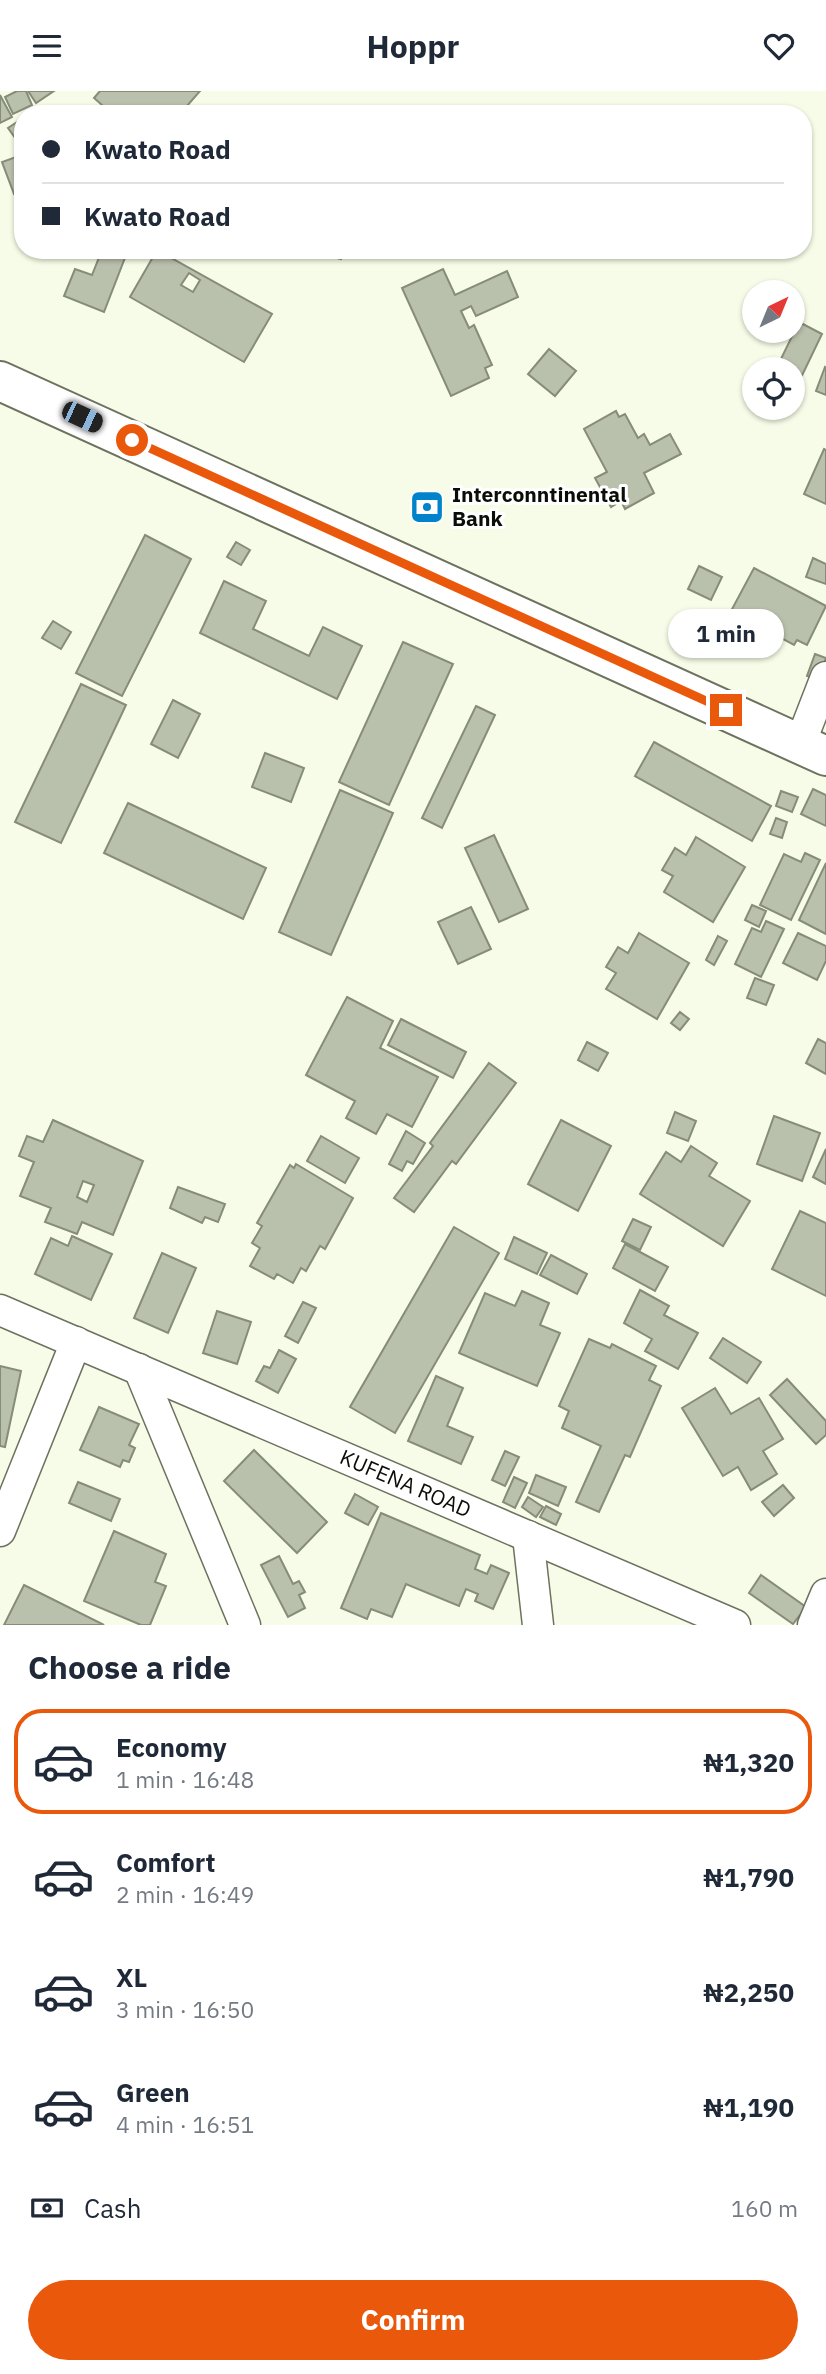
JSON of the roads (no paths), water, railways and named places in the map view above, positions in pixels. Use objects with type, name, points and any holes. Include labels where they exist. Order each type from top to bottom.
[{"type":"street","points":[[0,381],[813,750],[826,677]]},
{"type":"street","name":"KUFENA ROAD","points":[[0,1310],[734,1625]]},
{"type":"street","points":[[0,1531],[76,1342]]},
{"type":"street","points":[[139,1369],[245,1625]]},
{"type":"street","points":[[528,1536],[538,1625]]},
{"type":"street","points":[[813,1625],[826,1594]]},
{"type":"street","points":[[221,1625],[233,1596]]},
{"type":"place","name":"Interconntinental Bank","points":[[427,507]]}]
